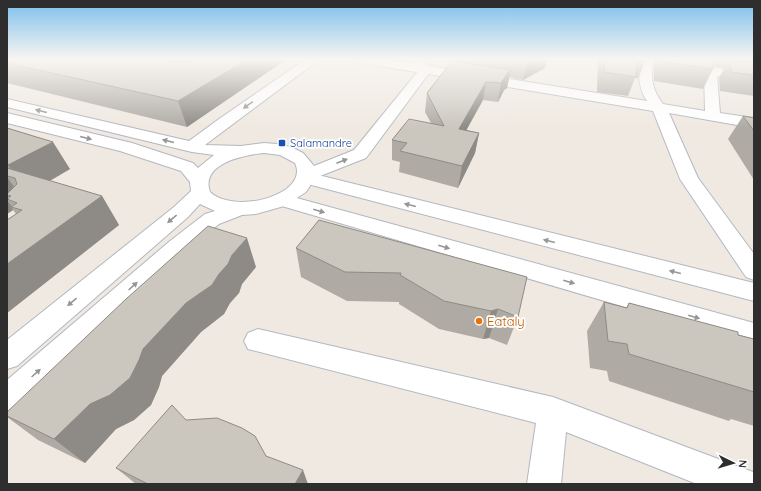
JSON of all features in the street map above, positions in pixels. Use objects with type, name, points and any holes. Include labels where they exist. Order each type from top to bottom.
[{"type":"street","points":[[192,147],[224,122],[281,82]]},
{"type":"street","points":[[306,177],[360,154],[417,82]]},
{"type":"street","points":[[499,82],[754,123]]},
{"type":"street","points":[[646,82],[648,93],[659,108],[689,179],[754,271]]},
{"type":"street","points":[[711,82],[714,117]]},
{"type":"street","points":[[7,103],[192,147],[221,150],[248,150]]},
{"type":"street","points":[[7,118],[126,148],[188,167],[200,187],[208,201],[222,207],[241,209],[260,207],[282,200],[298,190],[306,177],[306,168],[301,160],[292,153],[279,149],[264,148],[248,150],[231,154],[216,161],[205,171],[200,187],[181,212],[7,357]]},
{"type":"street","points":[[306,177],[754,292]]},
{"type":"street","points":[[282,200],[754,334]]},
{"type":"street","points":[[7,399],[178,246],[212,219],[241,209]]},
{"type":"street","points":[[258,341],[553,412],[741,484]]},
{"type":"street","points":[[544,484],[553,412]]},
{"type":"building","points":[[92,82],[210,82],[178,101]]},
{"type":"building","points":[[436,82],[502,82],[486,82],[459,129],[479,133],[462,166],[400,151],[407,143],[392,140],[409,119],[444,126],[427,93]]},
{"type":"building","points":[[743,116],[754,118],[754,131]]},
{"type":"building","points":[[7,128],[53,142],[7,165]]},
{"type":"building","points":[[7,168],[102,196],[7,264],[7,220],[22,210],[11,207],[17,203],[7,199],[11,196],[7,194],[17,184],[15,178],[7,176]]},
{"type":"building","points":[[319,220],[527,277],[518,317],[498,309],[491,311],[444,301],[400,275],[401,273],[345,272],[296,248]]},
{"type":"building","points":[[208,226],[247,238],[232,255],[228,264],[212,285],[186,303],[143,349],[130,378],[110,395],[90,404],[54,439],[7,416],[7,412],[126,299]]},
{"type":"building","points":[[604,302],[627,308],[629,303],[738,332],[738,335],[754,339],[754,392],[629,354],[627,344],[608,341]]},
{"type":"building","points":[[172,405],[186,420],[217,418],[242,428],[255,436],[266,456],[303,470],[295,484],[148,484],[116,468]]},
{"type":"place","name":"Salamandre","points":[[282,143]]},
{"type":"place","name":"Eataly","points":[[479,321]]}]
